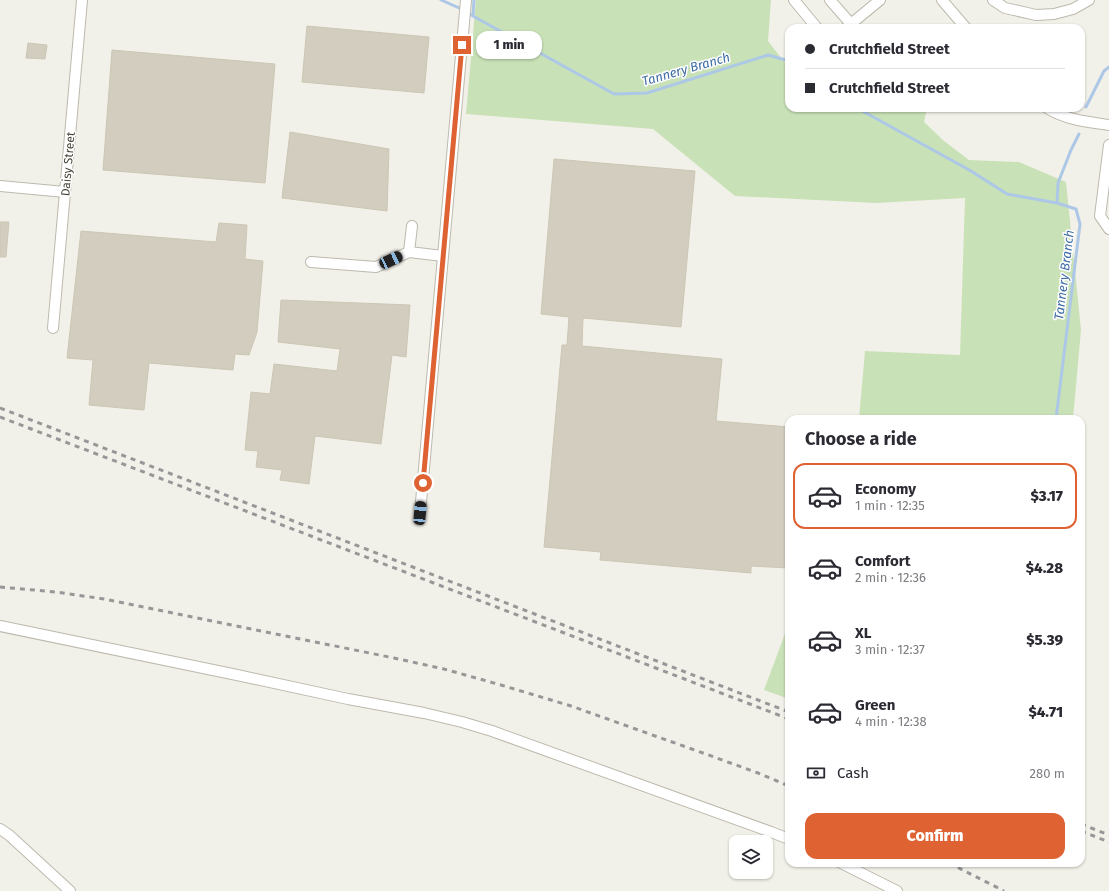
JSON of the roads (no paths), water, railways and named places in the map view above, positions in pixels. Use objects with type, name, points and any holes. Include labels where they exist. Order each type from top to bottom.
[{"type":"street","name":"Daisy Street","points":[[53,328],[82,0]]},
{"type":"street","points":[[420,513],[466,0]]},
{"type":"street","points":[[794,0],[814,24]]},
{"type":"street","points":[[830,0],[847,24]]},
{"type":"street","points":[[850,24],[880,0]]},
{"type":"street","points":[[942,0],[963,24]]},
{"type":"street","points":[[994,0],[1005,8],[1036,15],[1054,14],[1073,9],[1089,0]]},
{"type":"street","points":[[1056,112],[1078,121],[1109,125]]},
{"type":"street","points":[[1109,150],[1105,209],[1100,216],[1109,229]]},
{"type":"street","points":[[0,186],[65,192]]},
{"type":"street","points":[[409,252],[412,226]]},
{"type":"street","points":[[311,262],[376,267],[409,252],[443,256]]},
{"type":"street","points":[[0,626],[462,722],[499,733],[785,837]]},
{"type":"street","points":[[0,829],[9,835],[70,891]]},
{"type":"street","points":[[849,867],[897,891]]},
{"type":"waterway","name":"Tannery Branch","points":[[441,0],[466,11],[614,94],[647,93],[768,55],[785,60]]},
{"type":"waterway","points":[[473,16],[474,0]]},
{"type":"waterway","points":[[1086,107],[1104,71],[1109,67]]},
{"type":"waterway","name":"Tannery Branch","points":[[864,112],[971,171],[1007,194],[1057,203],[1076,209],[1080,224],[1056,415]]},
{"type":"waterway","points":[[1057,203],[1058,183],[1079,134]]},
{"type":"railway","points":[[0,408],[785,710]]},
{"type":"railway","points":[[0,417],[785,717]]},
{"type":"railway","points":[[0,587],[56,592],[104,599],[444,669],[571,706],[758,773],[785,784]]},
{"type":"railway","points":[[1085,826],[1109,835]]},
{"type":"railway","points":[[1085,833],[1109,842]]},
{"type":"railway","points":[[957,867],[1004,891]]}]
